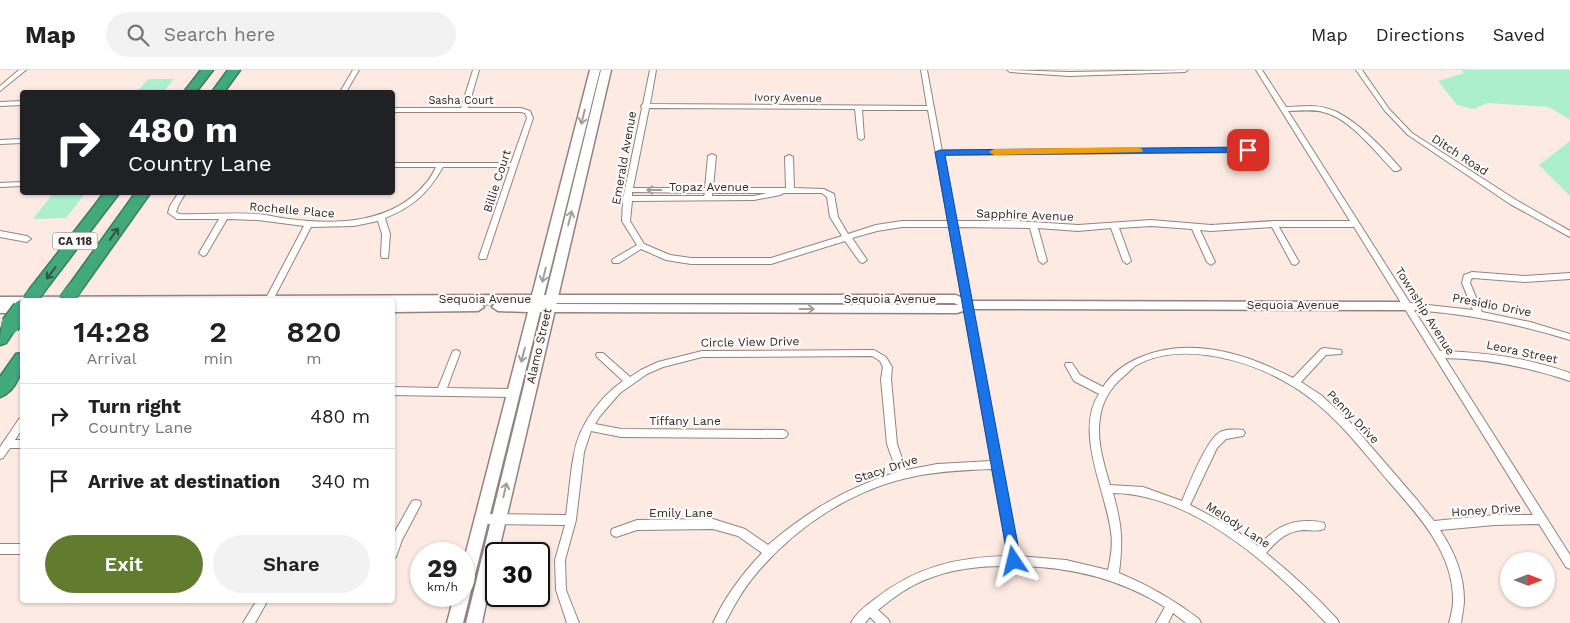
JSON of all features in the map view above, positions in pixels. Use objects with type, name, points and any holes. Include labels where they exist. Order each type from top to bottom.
[{"type":"highway","points":[[192,90],[207,70]]},
{"type":"highway","points":[[219,90],[234,70]]},
{"type":"highway","name":"CA 118","points":[[34,294],[111,195]]},
{"type":"highway","name":"CA 118","points":[[70,294],[142,195]]},
{"type":"highway","points":[[0,339],[20,312]]},
{"type":"highway","points":[[0,390],[20,363]]},
{"type":"main road","name":"Alamo Street","points":[[474,623],[595,70]]},
{"type":"main road","name":"Alamo Street","points":[[475,544],[513,393],[543,303],[606,70]]},
{"type":"main road","name":"Sequoia Avenue","points":[[0,301],[20,301]]},
{"type":"main road","name":"Sequoia Avenue","points":[[395,301],[543,303]]},
{"type":"main road","name":"Sequoia Avenue","points":[[395,308],[543,303]]},
{"type":"main road","points":[[0,309],[20,309]]},
{"type":"main road","points":[[455,623],[459,607]]},
{"type":"street","points":[[0,89],[23,70]]},
{"type":"street","points":[[344,90],[356,70]]},
{"type":"street","points":[[464,110],[476,70]]},
{"type":"street","name":"Emerald Avenue","points":[[641,246],[626,222],[628,194],[644,106],[653,70]]},
{"type":"street","points":[[924,70],[1014,561]]},
{"type":"street","points":[[1010,70],[1045,74],[1105,74],[1185,70]]},
{"type":"street","name":"Township Avenue","points":[[1259,70],[1570,564]]},
{"type":"street","name":"Ditch Road","points":[[1358,70],[1387,110],[1410,134],[1513,202],[1570,234]]},
{"type":"street","points":[[0,104],[20,103]]},
{"type":"street","name":"Ivory Avenue","points":[[644,106],[931,108]]},
{"type":"street","points":[[858,108],[861,138]]},
{"type":"street","points":[[1284,109],[1319,109],[1335,114],[1356,129],[1397,169]]},
{"type":"street","name":"Sasha Court","points":[[395,110],[521,110],[528,112]]},
{"type":"street","name":"Billie Court","points":[[484,257],[530,118],[528,112]]},
{"type":"street","points":[[0,142],[20,141]]},
{"type":"street","points":[[940,152],[1248,150]]},
{"type":"street","points":[[708,195],[712,156]]},
{"type":"street","points":[[789,157],[790,190]]},
{"type":"street","points":[[395,165],[514,165]]},
{"type":"street","name":"Rochelle Place","points":[[181,195],[172,209],[174,214],[260,217],[309,224],[350,224],[381,218],[402,208],[421,195],[441,165]]},
{"type":"street","points":[[0,186],[20,184]]},
{"type":"street","name":"Topaz Avenue","points":[[628,194],[766,197],[790,190],[828,193],[831,196],[834,217],[863,260]]},
{"type":"street","points":[[204,253],[225,216]]},
{"type":"street","points":[[381,218],[386,234],[385,256]]},
{"type":"street","points":[[270,298],[309,224]]},
{"type":"street","points":[[1033,224],[1043,261]]},
{"type":"street","name":"Sapphire Avenue","points":[[641,246],[659,255],[680,260],[754,263],[787,258],[887,226],[1033,224],[1078,228],[1151,224],[1228,228],[1274,224],[1356,224]]},
{"type":"street","points":[[1274,224],[1295,262]]},
{"type":"street","points":[[1114,226],[1127,261]]},
{"type":"street","points":[[1195,227],[1211,262]]},
{"type":"street","points":[[0,234],[27,239]]},
{"type":"street","points":[[616,261],[641,246]]},
{"type":"street","points":[[1478,313],[1466,283],[1467,278],[1472,275],[1524,279],[1570,276]]},
{"type":"street","name":"Sequoia Avenue","points":[[543,303],[957,309],[968,305],[1408,306]]},
{"type":"street","name":"Presidio Drive","points":[[1408,306],[1478,313],[1570,337]]},
{"type":"street","name":"Penny Drive","points":[[1113,575],[1117,536],[1096,450],[1094,431],[1096,409],[1104,392],[1117,376],[1136,363],[1161,354],[1185,351],[1209,352],[1240,358],[1269,368],[1295,382],[1319,398],[1339,417],[1432,526]]},
{"type":"street","points":[[1295,382],[1324,351],[1338,352]]},
{"type":"street","points":[[441,392],[456,353]]},
{"type":"street","name":"Circle View Drive","points":[[573,623],[565,605],[560,576],[560,560],[571,520],[579,452],[588,427],[606,401],[629,381],[661,364],[702,354],[874,353],[883,358],[888,367],[886,379],[892,444],[903,474]]},
{"type":"street","name":"Leora Street","points":[[1438,354],[1468,354],[1510,360],[1570,377]]},
{"type":"street","points":[[600,355],[629,381]]},
{"type":"street","points":[[1069,365],[1077,378],[1104,392]]},
{"type":"street","points":[[395,391],[513,393]]},
{"type":"street","points":[[0,455],[20,425]]},
{"type":"street","name":"Tiffany Lane","points":[[588,427],[621,433],[783,434]]},
{"type":"street","points":[[1184,507],[1213,445],[1223,435],[1240,433]]},
{"type":"street","points":[[8,444],[20,444]]},
{"type":"street","name":"Stacy Drive","points":[[718,623],[742,583],[769,552],[796,527],[829,504],[865,487],[903,474],[948,467],[996,465]]},
{"type":"street","name":"Melody Lane","points":[[1107,489],[1147,492],[1184,507],[1223,529],[1258,553],[1292,581],[1333,623]]},
{"type":"street","points":[[395,545],[416,504]]},
{"type":"street","name":"Honey Drive","points":[[1432,526],[1494,520],[1542,519]]},
{"type":"street","points":[[481,520],[571,520]]},
{"type":"street","name":"Emily Lane","points":[[616,532],[637,525],[713,524],[741,532],[769,552]]},
{"type":"street","points":[[1258,553],[1276,535],[1293,524],[1320,526]]},
{"type":"street","points":[[1432,526],[1454,572],[1458,603],[1455,623]]},
{"type":"street","points":[[0,549],[20,549]]},
{"type":"street","points":[[857,623],[869,609],[899,586],[933,570],[969,562],[1014,561],[1061,562],[1113,575],[1145,589],[1195,623]]},
{"type":"street","points":[[249,623],[261,603]]},
{"type":"street","points":[[1162,623],[1172,606]]},
{"type":"street","points":[[869,609],[884,623]]},
{"type":"green space","points":[[1461,70],[1570,70],[1570,120],[1549,107],[1487,103],[1474,109],[1457,105],[1438,81],[1464,73]]},
{"type":"green space","points":[[148,79],[174,79],[165,90],[139,90]]},
{"type":"green space","points":[[1570,141],[1570,196],[1539,165]]},
{"type":"green space","points":[[52,195],[84,195],[66,218],[33,219]]},
{"type":"slow traffic","points":[[994,152],[1139,150]]},
{"type":"route","points":[[1014,561],[940,152],[1248,150]]}]
